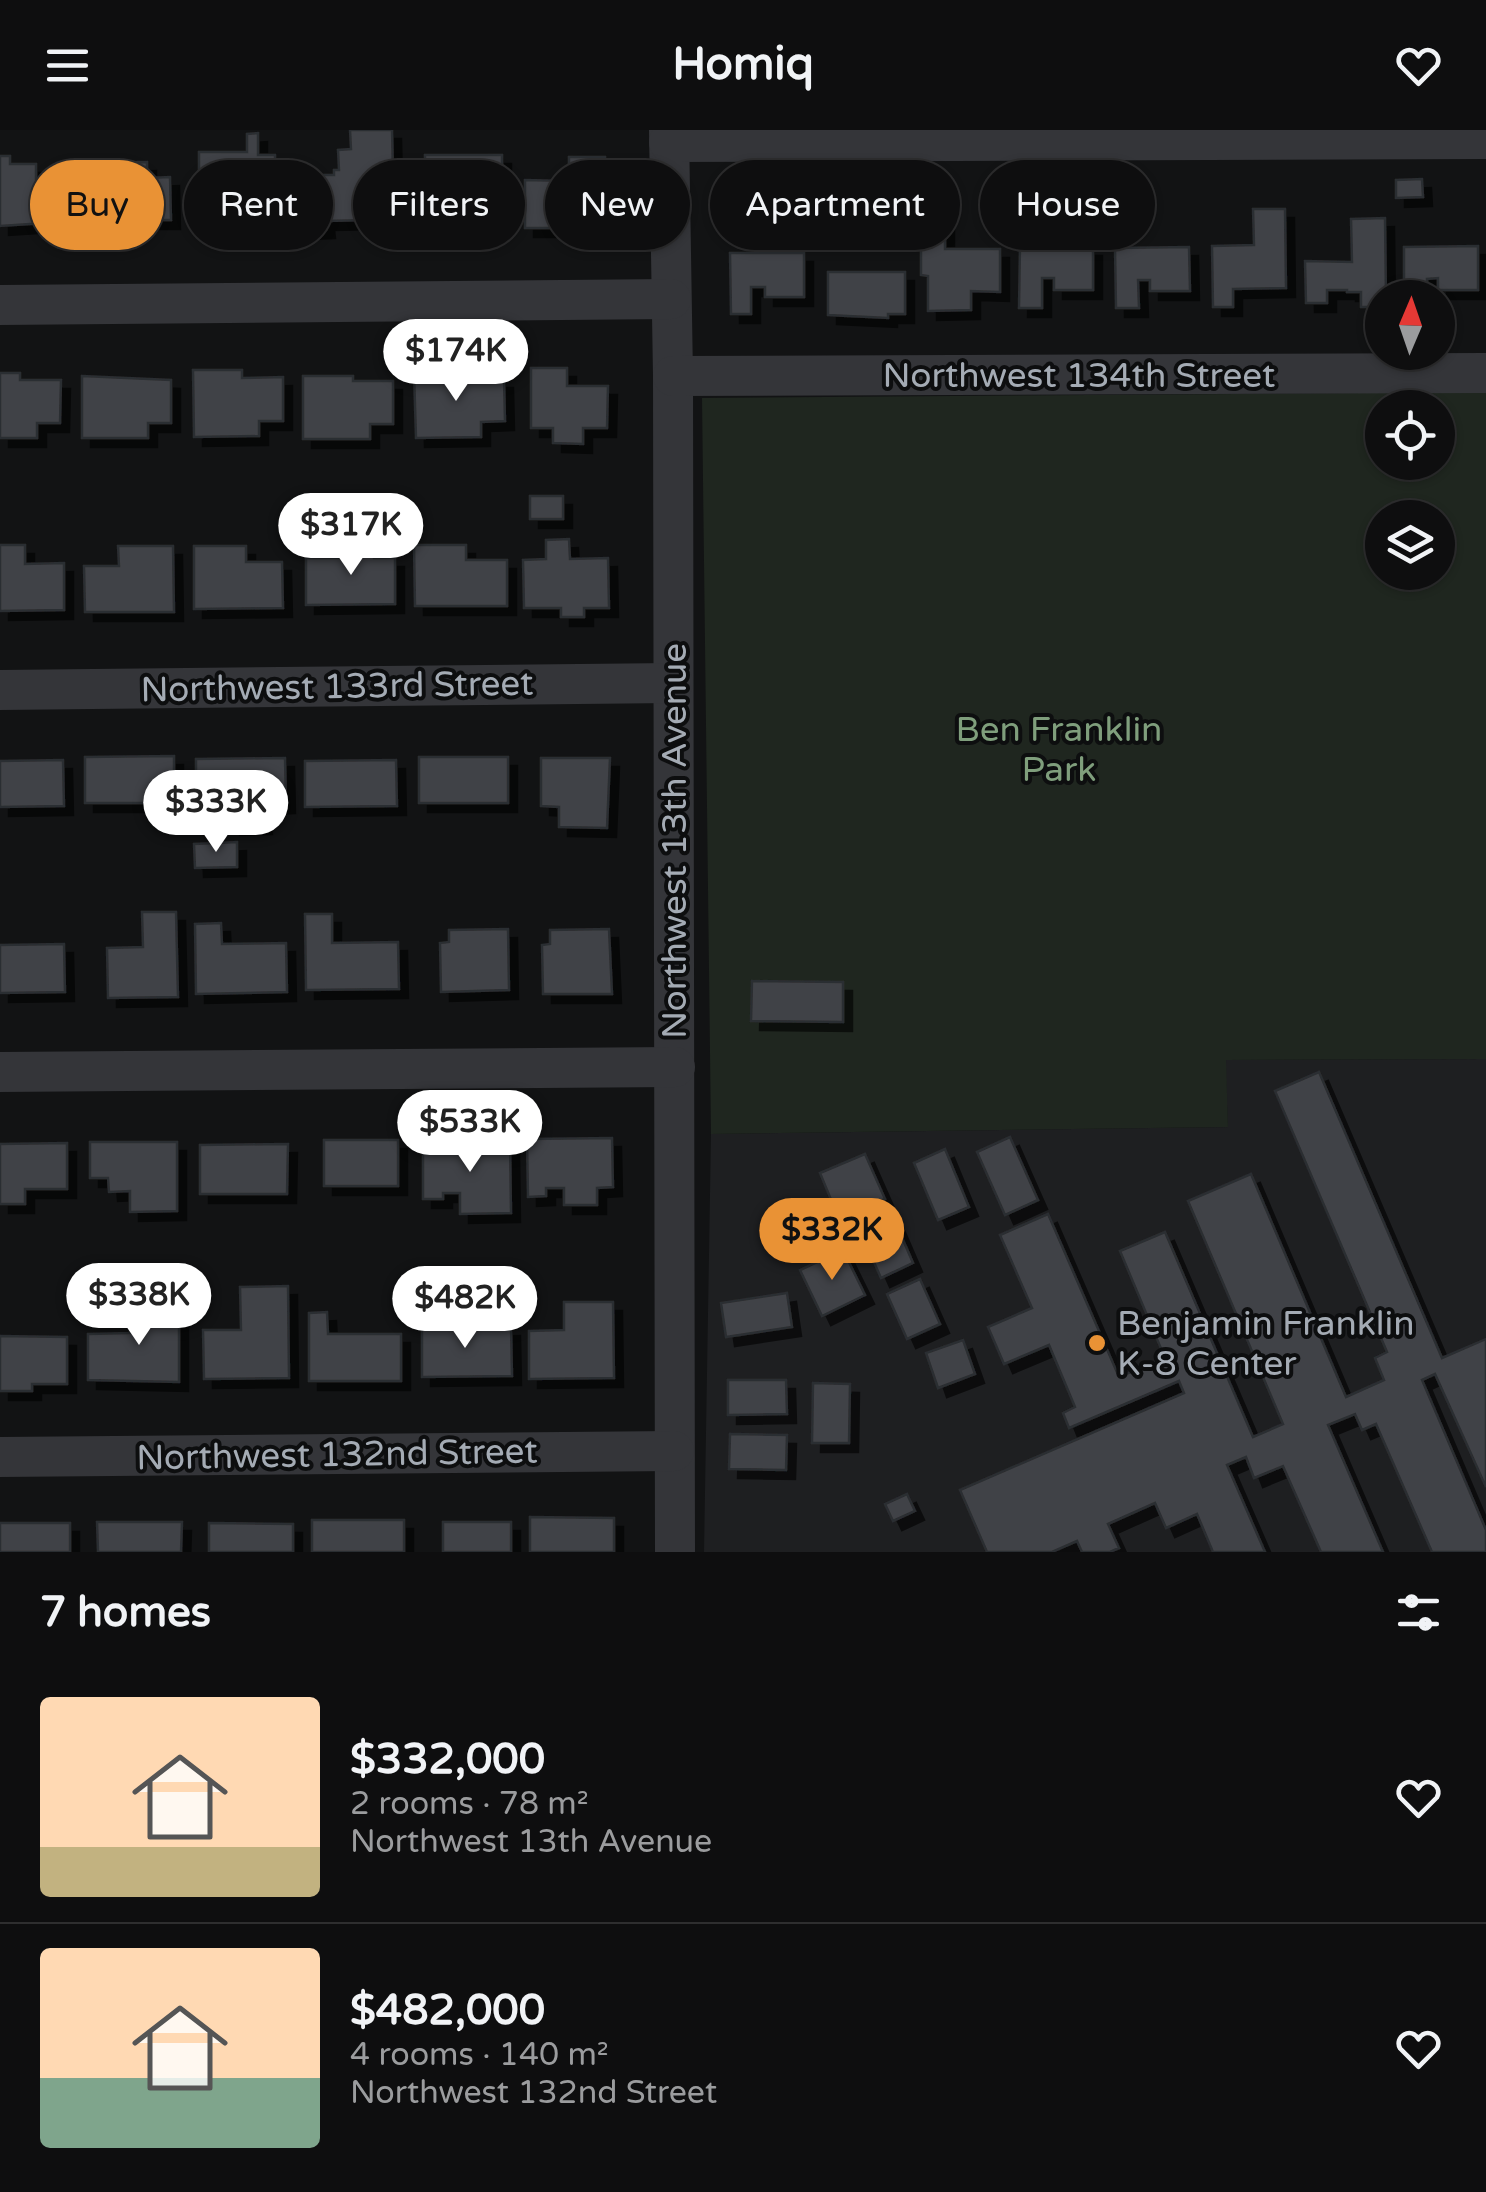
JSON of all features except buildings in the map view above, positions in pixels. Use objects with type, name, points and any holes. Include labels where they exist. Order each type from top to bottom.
[{"type":"street","points":[[669,136],[1486,139]]},
{"type":"street","name":"Northwest 13th Avenue","points":[[669,136],[675,1552]]},
{"type":"street","points":[[0,305],[671,299]]},
{"type":"street","name":"Northwest 134th Street","points":[[673,376],[1486,373]]},
{"type":"street","name":"Northwest 133rd Street","points":[[0,690],[673,683]]},
{"type":"street","points":[[0,1072],[675,1067]]},
{"type":"street","name":"Northwest 132nd Street","points":[[0,1457],[674,1451]]},
{"type":"shaded area","name":"Benjamin Franklin K-8 Center","points":[[1486,1059],[1486,1552],[704,1552],[711,1134],[1228,1127],[1225,1060]]},
{"type":"green space","name":"Ben Franklin Park","points":[[1455,392],[1486,392],[1486,1059],[1226,1060],[1228,1127],[711,1134],[702,398],[1365,393],[1365,480],[1455,480]]},
{"type":"place","name":"Benjamin Franklin K-8 Center","points":[[1097,1343]]}]
